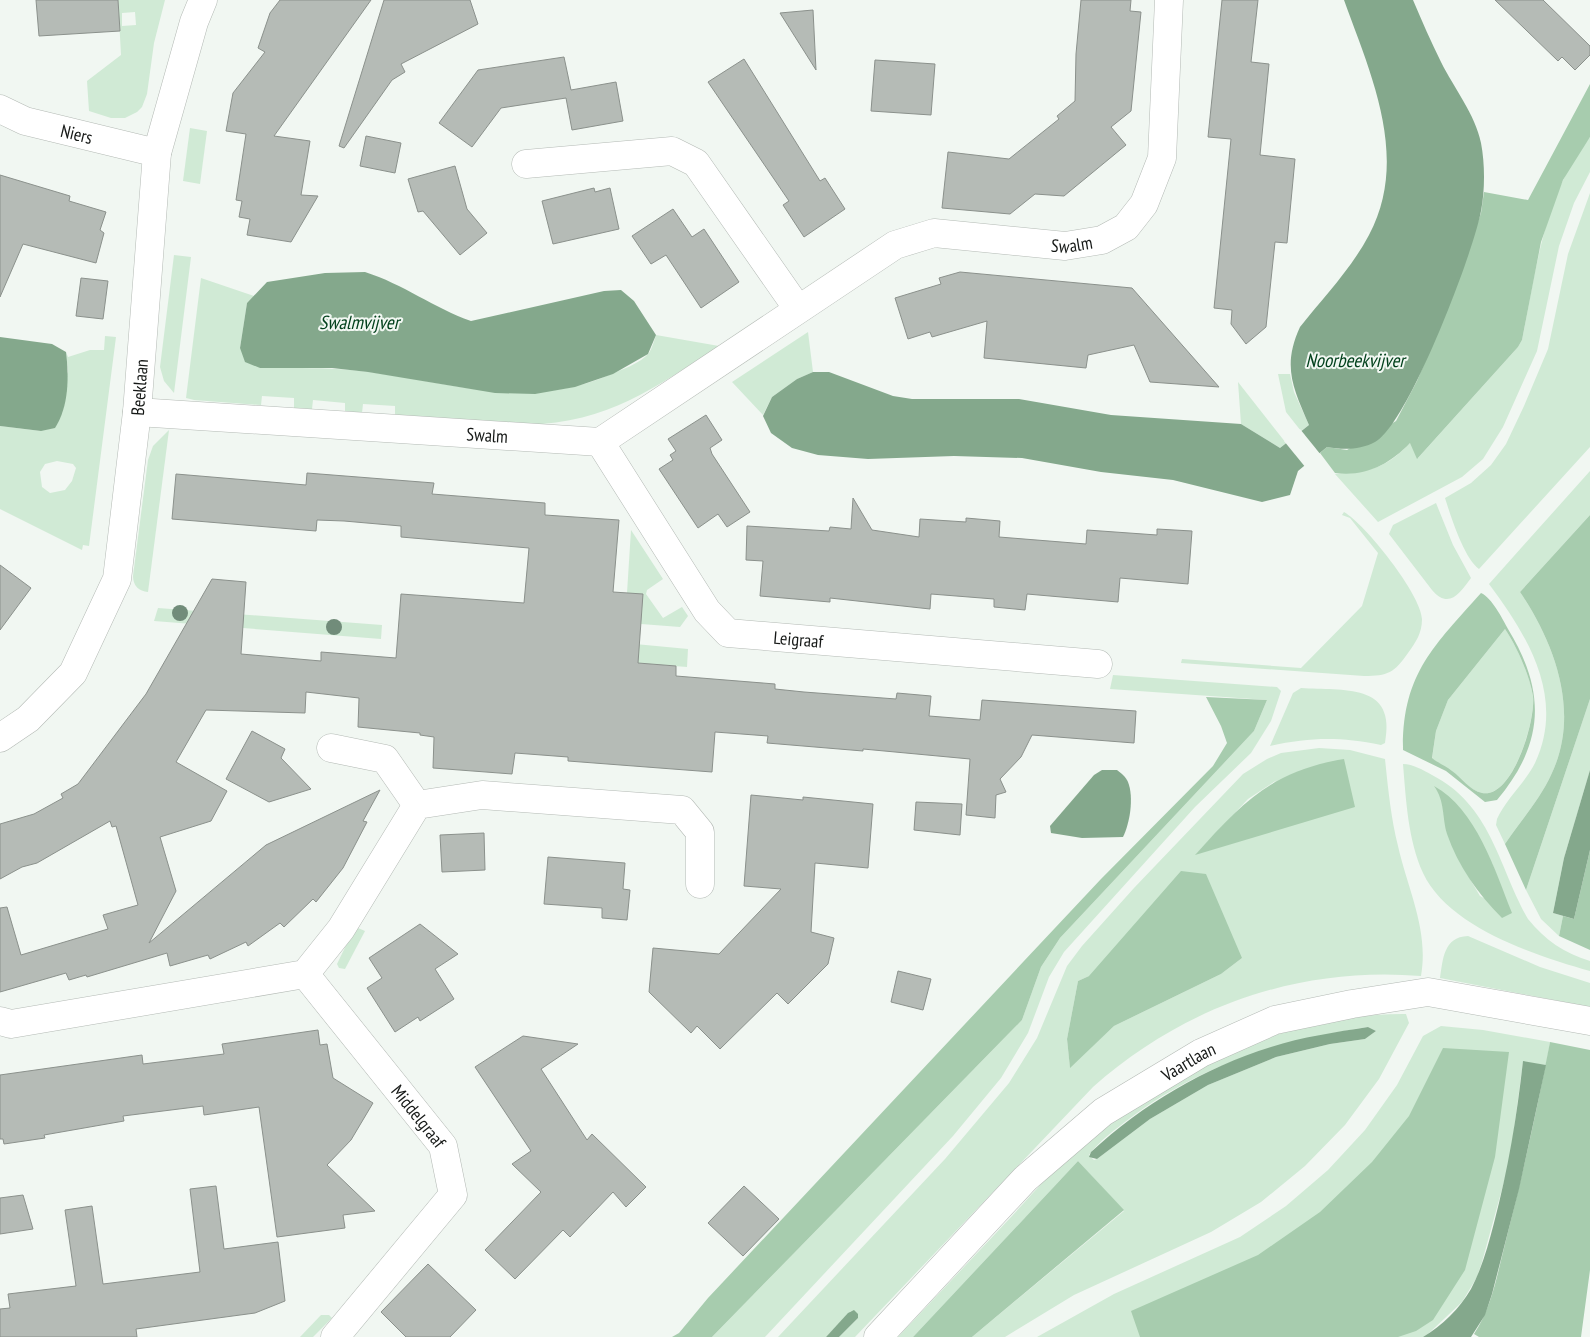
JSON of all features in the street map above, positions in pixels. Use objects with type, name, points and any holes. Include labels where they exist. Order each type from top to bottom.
[{"type":"street","name":"Beeklaan","points":[[0,738],[28,719],[73,672],[115,582],[137,412],[157,153],[194,22],[203,0]]},
{"type":"street","name":"Swalm","points":[[137,412],[600,442],[895,245],[934,233],[1065,246],[1102,240],[1126,227],[1144,204],[1162,158],[1169,0]]},
{"type":"street","name":"Niers","points":[[0,109],[25,121],[157,153]]},
{"type":"street","points":[[526,164],[672,151],[696,163],[798,309]]},
{"type":"street","name":"Leigraaf","points":[[600,442],[707,611],[728,633],[1098,664]]},
{"type":"street","points":[[331,748],[384,759],[417,806]]},
{"type":"street","points":[[0,1021],[11,1024],[305,974],[341,928],[417,806],[482,795],[682,810],[700,832],[700,884]]},
{"type":"street","name":"Middelgraaf","points":[[305,974],[442,1146],[453,1195],[334,1337]]},
{"type":"street","name":"Vaartlaan","points":[[878,1337],[1024,1179],[1103,1112],[1201,1053],[1275,1020],[1352,1004],[1428,992],[1590,1021]]},
{"type":"shaded area","points":[[118,0],[165,0],[154,43],[147,94],[142,107],[125,118],[111,118],[89,111],[87,81],[121,55]],"holes":[[[135,12],[136,25],[122,26],[122,13]]]},
{"type":"shaded area","points":[[1590,84],[1590,137],[1563,180],[1541,242],[1522,340],[1518,347],[1417,459],[1410,443],[1386,463],[1367,471],[1346,474],[1335,473],[1320,453],[1327,447],[1347,450],[1396,421],[1417,381],[1452,298],[1481,213],[1484,192],[1528,200]]},
{"type":"shaded area","points":[[190,128],[207,131],[200,184],[183,181]]},
{"type":"shaded area","points":[[1590,137],[1590,172],[1574,203],[1559,246],[1537,351],[1503,427],[1483,459],[1462,477],[1378,522],[1335,474],[1367,470],[1384,464],[1411,442],[1418,458],[1518,347],[1522,340],[1538,260],[1552,208],[1574,159]]},
{"type":"shaded area","points":[[1590,193],[1590,447],[1479,569],[1473,564],[1463,547],[1445,498],[1471,483],[1491,465],[1506,444],[1548,349],[1568,254]]},
{"type":"shaded area","points":[[174,255],[191,257],[174,393],[164,381],[160,367]]},
{"type":"shaded area","points":[[201,278],[254,296],[247,303],[240,348],[260,368],[356,370],[490,391],[549,391],[579,385],[636,363],[649,353],[656,335],[719,346],[673,376],[629,400],[606,410],[556,423],[527,425],[395,416],[395,406],[363,404],[362,413],[345,411],[345,403],[313,400],[312,409],[294,408],[294,398],[262,396],[261,405],[194,400],[186,398]]},
{"type":"shaded area","points":[[808,332],[813,372],[797,379],[772,397],[763,415],[732,382]]},
{"type":"shaded area","points":[[105,336],[116,337],[89,546],[83,545],[82,550],[0,509],[0,426],[41,431],[68,372],[66,352],[68,357],[90,350],[104,350]],"holes":[[[57,461],[73,464],[76,468],[72,481],[65,490],[50,493],[42,487],[40,472],[45,464]]]},
{"type":"shaded area","points":[[1278,374],[1290,374],[1294,392],[1309,425],[1301,431],[1286,412]]},
{"type":"shaded area","points":[[1238,382],[1286,443],[1280,448],[1241,424]]},
{"type":"shaded area","points":[[169,430],[148,592],[137,587],[133,576],[148,460],[153,446]]},
{"type":"shaded area","points":[[1590,471],[1590,515],[1520,592],[1533,612],[1553,656],[1564,704],[1564,728],[1560,751],[1551,775],[1536,802],[1505,844],[1496,825],[1497,819],[1535,763],[1543,738],[1546,714],[1544,691],[1538,668],[1517,624],[1489,584]]},
{"type":"shaded area","points":[[1436,503],[1453,545],[1471,578],[1458,594],[1449,599],[1438,596],[1432,590],[1389,534],[1393,525]]},
{"type":"shaded area","points":[[1344,512],[1365,530],[1378,545],[1402,577],[1419,608],[1422,619],[1420,633],[1399,665],[1385,674],[1364,676],[1181,663],[1182,659],[1301,668],[1362,606],[1378,553],[1350,518],[1342,515]]},
{"type":"shaded area","points":[[1590,515],[1590,699],[1526,890],[1505,844],[1536,802],[1551,775],[1560,751],[1564,728],[1564,704],[1553,656],[1533,612],[1520,592]]},
{"type":"shaded area","points":[[631,530],[663,579],[647,590],[646,594],[663,618],[682,607],[688,616],[680,627],[641,624],[627,593]]},
{"type":"shaded area","points":[[1481,593],[1493,604],[1503,619],[1520,652],[1529,674],[1534,695],[1535,716],[1532,737],[1513,779],[1497,800],[1485,802],[1446,771],[1403,750],[1404,724],[1408,701],[1415,681],[1435,646]],"holes":[[[1505,629],[1529,679],[1533,696],[1531,722],[1513,771],[1503,784],[1493,791],[1482,793],[1469,787],[1450,769],[1432,758],[1436,731],[1448,700]]]},
{"type":"shaded area","points":[[158,608],[382,625],[381,639],[154,621]]},
{"type":"shaded area","points":[[1505,629],[1526,670],[1533,696],[1533,707],[1526,738],[1513,771],[1493,791],[1482,793],[1464,783],[1432,759],[1436,731],[1448,700]]},
{"type":"shaded area","points":[[635,644],[688,649],[687,667],[636,663]]},
{"type":"shaded area","points":[[1113,675],[1277,687],[1281,691],[1271,721],[1251,753],[1195,807],[1064,952],[1049,977],[1028,1033],[1001,1078],[953,1136],[765,1337],[712,1337],[1022,1020],[1041,967],[1060,938],[1254,731],[1267,700],[1110,689]]},
{"type":"shaded area","points":[[1301,688],[1349,691],[1363,694],[1375,700],[1383,709],[1387,723],[1385,743],[1381,745],[1326,739],[1270,746],[1293,693]]},
{"type":"shaded area","points":[[1206,697],[1267,700],[1254,731],[1060,938],[1041,967],[1022,1020],[712,1337],[672,1337],[679,1333],[708,1298],[1101,879],[1213,766],[1227,743],[1221,726]]},
{"type":"shaded area","points":[[1590,699],[1590,770],[1564,858],[1553,913],[1563,916],[1559,936],[1541,919],[1526,890]]},
{"type":"shaded area","points":[[1319,748],[1350,750],[1385,759],[1396,835],[1420,926],[1423,959],[1421,976],[1376,975],[1331,978],[1288,985],[1246,997],[1205,1014],[1166,1034],[1128,1059],[1093,1087],[855,1337],[839,1337],[858,1318],[851,1311],[826,1337],[778,1337],[945,1159],[1009,1083],[1037,1038],[1067,966],[1082,946],[1134,888],[1243,774],[1267,759],[1281,753]],"holes":[[[1277,780],[1196,854],[1248,799]],[[1242,958],[1221,974],[1114,1026],[1070,1067],[1067,1039],[1078,981],[1089,976]]]},
{"type":"shaded area","points":[[1344,759],[1355,807],[1195,855],[1228,819],[1260,792],[1297,772],[1319,764]]},
{"type":"shaded area","points":[[1403,764],[1418,768],[1432,775],[1452,788],[1468,803],[1481,820],[1491,839],[1528,919],[1556,945],[1590,961],[1590,971],[1544,957],[1496,937],[1452,909],[1435,892],[1423,873],[1414,847],[1408,820]],"holes":[[[1441,795],[1492,863],[1511,913],[1480,896],[1460,862],[1447,833]]]},
{"type":"shaded area","points":[[1434,786],[1449,796],[1473,825],[1491,860],[1512,913],[1502,918],[1477,889],[1463,868],[1447,834],[1442,803]]},
{"type":"shaded area","points":[[1590,850],[1590,950],[1559,936],[1563,916],[1574,919]]},
{"type":"shaded area","points":[[1181,871],[1206,874],[1242,958],[1221,974],[1114,1026],[1070,1068],[1067,1039],[1078,981],[1089,976]]},
{"type":"shaded area","points":[[358,928],[365,931],[345,969],[339,968],[337,964],[354,929]]},
{"type":"shaded area","points":[[1468,936],[1540,967],[1590,983],[1590,1007],[1440,978],[1444,957],[1449,945],[1460,937]]},
{"type":"shaded area","points":[[1406,1014],[1409,1023],[1379,1079],[1345,1125],[1305,1166],[1261,1202],[1211,1232],[1074,1295],[1005,1337],[972,1337],[1124,1211],[1078,1161],[913,1337],[898,1337],[1060,1164],[1111,1120],[1149,1094],[1188,1072],[1230,1052],[1273,1036],[1317,1024],[1362,1016]],"holes":[[[1368,1027],[1376,1031],[1365,1039],[1330,1044],[1276,1057],[1208,1085],[1150,1119],[1097,1159],[1094,1160],[1089,1155],[1113,1131],[1129,1119],[1185,1083],[1213,1069],[1273,1048],[1304,1040]]]},
{"type":"shaded area","points":[[1441,1026],[1483,1030],[1550,1042],[1546,1065],[1523,1062],[1510,1160],[1477,1277],[1462,1302],[1428,1334],[1423,1337],[1037,1337],[1114,1294],[1240,1237],[1286,1206],[1328,1170],[1365,1130],[1397,1085],[1423,1036]]},
{"type":"shaded area","points":[[1550,1042],[1590,1050],[1590,1270],[1581,1337],[1479,1337],[1474,1334],[1490,1302],[1496,1279],[1529,1143]]},
{"type":"shaded area","points":[[1443,1048],[1509,1052],[1495,1157],[1465,1270],[1433,1320],[1416,1331],[1398,1337],[1140,1337],[1131,1311],[1258,1255],[1320,1212],[1372,1162],[1409,1116]]},
{"type":"shaded area","points":[[1078,1161],[1124,1210],[972,1337],[913,1337]]},
{"type":"shaded area","points":[[321,1315],[329,1315],[332,1318],[313,1337],[300,1337]]},
{"type":"water","name":"Noorbeekvijver","points":[[1344,0],[1413,0],[1441,62],[1474,122],[1481,143],[1484,168],[1481,211],[1476,232],[1438,335],[1404,404],[1389,429],[1375,442],[1351,449],[1327,447],[1298,471],[1290,495],[1262,502],[1173,480],[1101,472],[1022,458],[954,456],[868,459],[818,455],[792,448],[771,433],[763,416],[772,397],[797,379],[813,372],[829,372],[893,396],[912,399],[1019,399],[1111,415],[1241,424],[1280,448],[1309,425],[1298,400],[1292,377],[1292,354],[1300,327],[1362,248],[1381,206],[1386,176],[1386,147],[1375,87]]},
{"type":"water","name":"Swalmvijver","points":[[365,272],[471,321],[604,291],[621,290],[634,301],[656,335],[648,354],[613,374],[575,387],[535,394],[495,393],[368,372],[332,368],[260,368],[245,362],[240,348],[247,303],[267,282],[325,273]]},
{"type":"water","points":[[0,337],[52,344],[66,352],[68,371],[67,391],[63,410],[55,428],[41,431],[0,426]]},
{"type":"water","points":[[1102,770],[1117,770],[1125,777],[1130,788],[1128,825],[1123,837],[1082,838],[1051,833],[1050,826],[1094,775]]},
{"type":"water","points":[[1590,770],[1590,850],[1574,919],[1553,913],[1564,858]]},
{"type":"water","points":[[1368,1027],[1376,1031],[1365,1039],[1330,1044],[1276,1057],[1208,1085],[1150,1119],[1097,1159],[1089,1157],[1091,1152],[1132,1118],[1175,1089],[1198,1077],[1246,1056],[1283,1043]]},
{"type":"water","points":[[1523,1061],[1546,1065],[1519,1189],[1485,1315],[1471,1337],[1423,1337],[1444,1322],[1462,1303],[1482,1265],[1508,1163]]},
{"type":"water","points":[[854,1310],[858,1314],[858,1318],[839,1337],[826,1337],[848,1313]]},
{"type":"pier","points":[[1300,429],[1321,455],[1306,468],[1284,441]]},
{"type":"building","points":[[36,0],[118,0],[120,31],[39,36]]},
{"type":"building","points":[[280,0],[371,0],[274,136],[310,141],[301,195],[318,196],[291,242],[247,235],[250,219],[239,217],[242,201],[236,200],[246,134],[226,131],[233,93],[265,52],[258,48],[270,13]]},
{"type":"building","points":[[384,0],[470,0],[478,24],[401,64],[405,72],[392,80],[344,148],[339,146]]},
{"type":"building","points":[[1081,0],[1131,0],[1130,11],[1141,12],[1131,111],[1111,127],[1126,145],[1064,196],[1035,194],[1010,214],[942,208],[948,152],[1009,159],[1059,119],[1057,116],[1075,101],[1076,54]]},
{"type":"building","points":[[1222,0],[1258,0],[1251,62],[1269,64],[1260,155],[1295,159],[1287,243],[1275,242],[1266,327],[1246,344],[1231,324],[1232,310],[1214,308],[1231,139],[1208,137]]},
{"type":"building","points":[[1495,0],[1543,0],[1590,46],[1590,55],[1575,70],[1562,57],[1558,61]]},
{"type":"building","points":[[813,10],[816,70],[780,13]]},
{"type":"building","points":[[564,57],[571,90],[616,82],[623,121],[572,130],[566,98],[501,108],[472,147],[439,123],[478,70]]},
{"type":"building","points":[[744,59],[820,181],[825,178],[845,209],[804,237],[783,205],[789,201],[708,82]]},
{"type":"building","points":[[875,60],[935,64],[931,115],[871,111]]},
{"type":"building","points":[[366,136],[401,143],[395,173],[360,166]]},
{"type":"building","points":[[455,166],[467,209],[487,233],[460,255],[423,211],[418,212],[408,179]]},
{"type":"building","points":[[0,175],[70,196],[69,201],[106,212],[100,230],[104,233],[96,263],[23,244],[0,297]]},
{"type":"building","points":[[594,188],[595,192],[610,188],[619,229],[553,244],[542,201]]},
{"type":"building","points":[[673,209],[692,237],[704,229],[739,282],[701,308],[666,255],[651,264],[632,236]]},
{"type":"building","points":[[960,272],[1132,288],[1219,387],[1150,382],[1134,345],[1088,355],[1086,368],[984,358],[987,321],[932,337],[930,332],[908,339],[895,298],[941,284],[939,278]]},
{"type":"building","points":[[81,278],[108,281],[103,319],[76,316]]},
{"type":"building","points":[[706,415],[722,440],[710,448],[712,454],[750,512],[727,527],[718,514],[698,528],[659,469],[673,460],[670,455],[676,451],[668,439]]},
{"type":"building","points":[[307,473],[434,483],[432,494],[545,503],[545,515],[619,520],[613,592],[643,594],[638,663],[676,666],[676,676],[775,684],[775,689],[804,692],[896,699],[897,693],[931,696],[929,716],[980,720],[982,700],[1136,711],[1134,743],[1032,735],[1021,757],[1000,779],[1006,792],[996,795],[995,818],[966,815],[970,759],[863,749],[863,751],[767,743],[768,736],[715,732],[712,772],[568,761],[568,757],[515,753],[512,774],[433,768],[434,737],[420,735],[420,733],[358,727],[359,698],[306,692],[305,713],[206,710],[176,762],[227,791],[211,821],[160,837],[176,891],[149,943],[266,845],[380,790],[363,821],[367,822],[343,868],[316,902],[313,899],[284,927],[280,923],[248,946],[246,942],[210,959],[208,955],[170,966],[167,953],[87,977],[86,975],[69,980],[66,973],[0,992],[0,908],[7,907],[21,955],[108,929],[103,915],[138,905],[116,826],[112,827],[110,821],[37,863],[22,867],[0,879],[0,824],[34,814],[63,798],[61,794],[78,784],[146,694],[212,579],[246,582],[241,654],[321,661],[321,652],[396,658],[401,594],[524,603],[529,548],[401,537],[401,526],[344,521],[317,520],[316,531],[172,519],[176,474],[306,485]]},
{"type":"building","points":[[853,498],[872,530],[919,537],[920,519],[966,522],[966,518],[1000,521],[999,537],[1086,544],[1087,530],[1157,535],[1157,529],[1192,531],[1188,584],[1120,578],[1118,602],[1027,594],[1025,610],[994,607],[994,599],[931,594],[930,609],[830,598],[830,602],[760,596],[763,561],[746,560],[747,526],[829,531],[830,527],[851,529]]},
{"type":"building","points":[[0,565],[31,588],[0,630]]},
{"type":"building","points":[[252,731],[285,749],[281,758],[311,789],[269,802],[226,779]]},
{"type":"building","points":[[751,795],[803,800],[803,797],[873,804],[868,868],[815,863],[811,932],[834,938],[828,964],[788,1004],[777,993],[720,1049],[697,1026],[691,1033],[649,992],[653,948],[719,954],[781,889],[744,886]]},
{"type":"building","points":[[916,802],[962,804],[960,835],[914,830]]},
{"type":"building","points":[[484,833],[485,870],[442,872],[440,835]]},
{"type":"building","points":[[548,857],[625,863],[623,889],[630,890],[627,920],[602,918],[602,908],[544,904]]},
{"type":"building","points":[[420,924],[458,954],[435,969],[454,999],[420,1021],[418,1017],[395,1032],[367,988],[382,978],[369,958]]},
{"type":"building","points":[[898,971],[931,979],[923,1010],[891,1002]]},
{"type":"building","points":[[318,1030],[320,1045],[327,1044],[333,1078],[373,1103],[351,1140],[327,1165],[375,1211],[343,1215],[345,1228],[277,1237],[259,1107],[204,1115],[203,1106],[123,1116],[124,1121],[44,1135],[45,1138],[4,1144],[3,1139],[0,1139],[0,1075],[142,1055],[143,1064],[224,1054],[222,1044]]},
{"type":"building","points":[[523,1036],[578,1044],[541,1069],[587,1140],[592,1134],[646,1187],[626,1207],[613,1192],[570,1237],[563,1230],[515,1279],[485,1250],[541,1192],[512,1164],[531,1151],[475,1067]]},
{"type":"building","points":[[216,1186],[224,1249],[278,1242],[285,1301],[255,1313],[136,1329],[137,1337],[0,1337],[0,1309],[10,1308],[8,1294],[76,1286],[65,1210],[92,1206],[103,1284],[200,1272],[190,1189]]},
{"type":"building","points":[[744,1186],[779,1219],[743,1256],[708,1223]]},
{"type":"building","points":[[23,1195],[33,1229],[0,1234],[0,1198]]},
{"type":"building","points":[[428,1264],[476,1310],[450,1337],[406,1337],[381,1312]]}]
